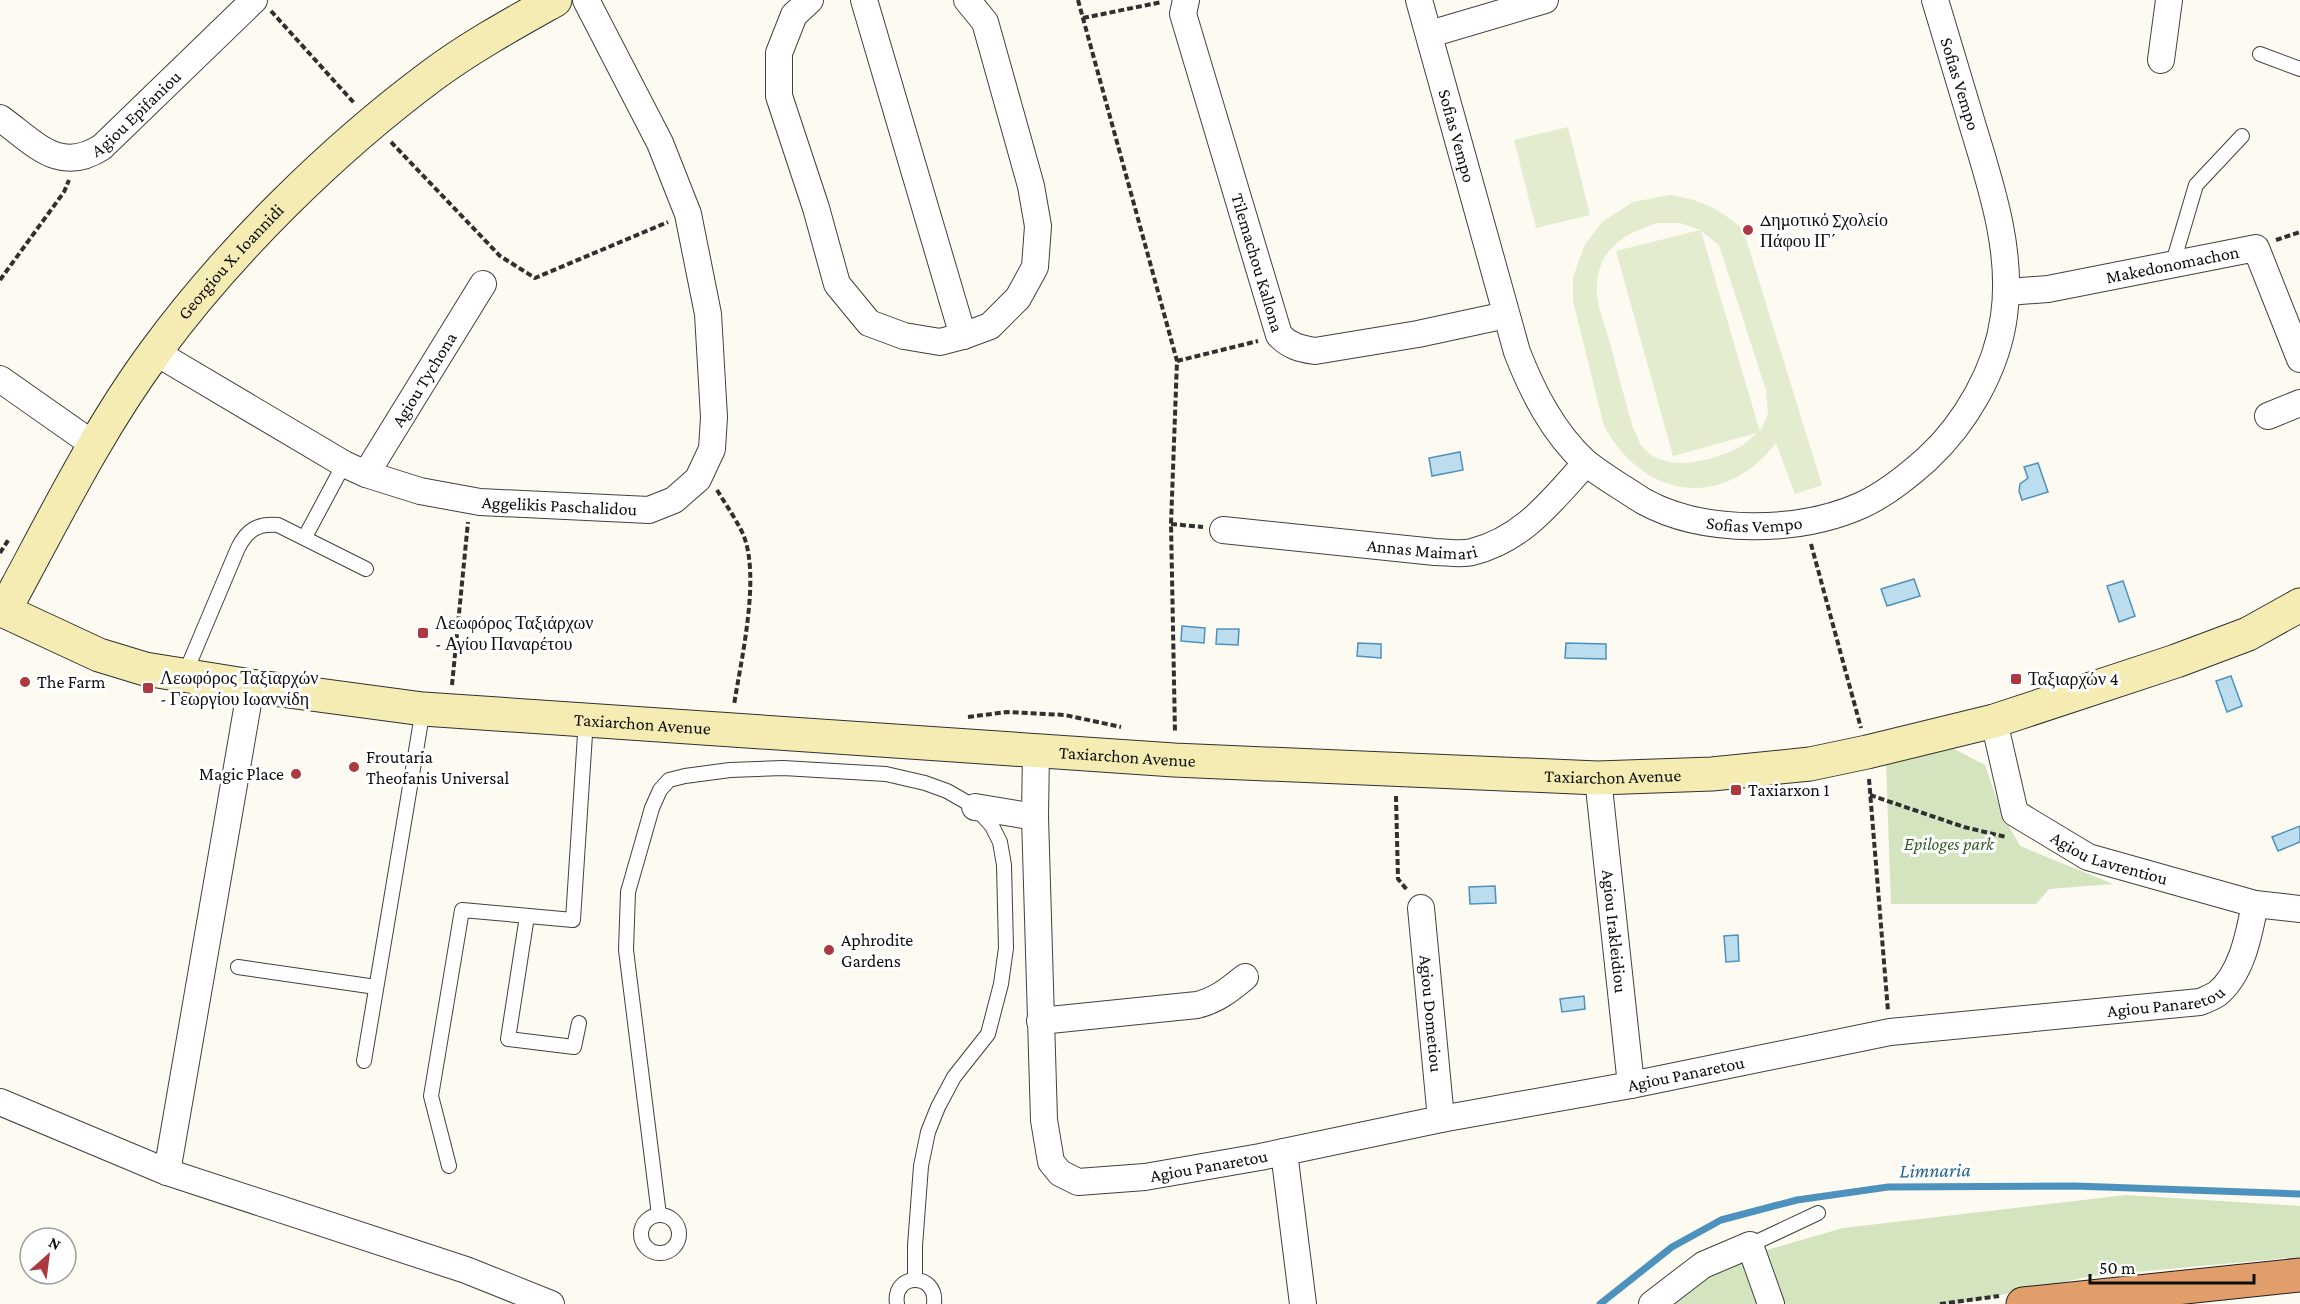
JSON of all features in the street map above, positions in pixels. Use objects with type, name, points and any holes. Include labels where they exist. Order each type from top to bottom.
[{"type":"highway","points":[[2023,1304],[2300,1275]]},
{"type":"main road","name":"Georgiou X. Ioannidi","points":[[2,610],[94,445],[155,352],[203,292],[248,242],[372,123],[436,72],[503,29],[555,0]]},
{"type":"main road","name":"Taxiarchon Avenue","points":[[2,610],[99,655],[145,669],[251,686],[434,697],[586,719],[1036,750],[1178,742],[1395,769],[1598,778],[1712,774],[1810,764],[1994,721],[2176,661],[2248,634],[2300,605]]},
{"type":"main road","name":"Taxiarchon Avenue","points":[[2248,634],[2279,630],[2300,624]]},
{"type":"street","name":"Aggelikis Paschalidou","points":[[155,352],[355,469],[420,491],[470,500],[649,510],[674,500],[698,479],[712,449],[714,417],[708,314],[688,214],[660,143],[586,0]]},
{"type":"street","points":[[810,0],[794,15],[779,53],[779,96],[816,208],[837,284],[869,323],[903,336],[940,342],[990,326],[1018,298],[1035,267],[1038,226],[1025,164],[985,22],[968,0]]},
{"type":"street","points":[[864,0],[963,336]]},
{"type":"street","name":"Tilemachou Kallona","points":[[1186,0],[1183,14],[1279,335],[1293,346],[1315,351],[1418,334],[1506,315]]},
{"type":"street","name":"Sofias Vempo","points":[[1419,0],[1506,315],[1531,388],[1565,440],[1586,463],[1645,502],[1674,513],[1738,527],[1805,522],[1836,515],[1863,504],[1897,485],[1944,443],[1964,417],[1996,351],[2004,319],[2007,292],[1995,201],[1935,0]]},
{"type":"street","points":[[1430,34],[1545,0]]},
{"type":"street","points":[[2161,60],[2169,0]]},
{"type":"street","name":"Agiou Epifaniou","points":[[0,118],[50,154],[76,159],[88,156],[102,147],[261,4]]},
{"type":"street","name":"Makedonomachon","points":[[2007,292],[2048,289],[2256,248],[2300,359]]},
{"type":"street","name":"Agiou Tychona","points":[[355,469],[483,284]]},
{"type":"street","points":[[0,380],[94,445]]},
{"type":"street","points":[[2268,416],[2300,403]]},
{"type":"street","name":"Annas Maimari","points":[[1223,530],[1435,552],[1470,552],[1504,540],[1535,520],[1586,463]]},
{"type":"street","points":[[167,1172],[251,686]]},
{"type":"street","name":"Agiou Lavrentiou","points":[[1994,721],[2015,813],[2088,857],[2255,904],[2300,909]]},
{"type":"street","points":[[1036,750],[1035,817],[1040,1022],[1197,1005],[1212,1001],[1226,993],[1245,977]]},
{"type":"street","name":"Agiou Irakleidiou","points":[[1598,778],[1631,1085]]},
{"type":"street","points":[[975,807],[1035,817]]},
{"type":"street","name":"Agiou Panaretou","points":[[1040,1022],[1044,1120],[1051,1162],[1060,1173],[1078,1182],[1145,1178],[1441,1119],[1631,1085],[1890,1032],[2200,1002],[2217,993],[2231,978],[2249,933],[2255,904]]},
{"type":"street","name":"Agiou Dometiou","points":[[1421,908],[1441,1119]]},
{"type":"street","points":[[0,1102],[167,1172],[466,1270],[551,1304]]},
{"type":"street","points":[[1284,1152],[1303,1304]]},
{"type":"street","points":[[1652,1304],[1703,1265],[1750,1245],[1771,1304]]},
{"type":"lane","points":[[2260,54],[2300,69]]},
{"type":"lane","points":[[2172,266],[2196,185],[2242,136]]},
{"type":"lane","points":[[305,537],[355,469]]},
{"type":"lane","points":[[184,676],[244,536],[255,527],[266,524],[278,525],[366,569]]},
{"type":"lane","points":[[364,1061],[376,987],[434,697]]},
{"type":"lane","points":[[449,1166],[430,1096],[462,910],[573,920],[586,719]]},
{"type":"lane","points":[[659,1215],[626,950],[628,892],[652,808],[660,790],[669,780],[685,776],[730,770],[783,768],[886,774],[925,783],[947,791],[975,807],[992,826],[1000,842],[1004,865],[1006,948],[1001,984],[988,1034],[954,1077],[928,1132],[921,1166],[915,1280]]},
{"type":"lane","points":[[527,916],[508,1039],[574,1047],[579,1023]]},
{"type":"lane","points":[[238,967],[376,987]]},
{"type":"lane","points":[[1750,1245],[1818,1213]]},
{"type":"lane","points":[[897,1304],[898,1290],[908,1281],[915,1280],[921,1280],[931,1287],[934,1292],[934,1304]]},
{"type":"path","points":[[1078,0],[1178,361],[1171,524],[1178,742]]},
{"type":"path","points":[[1083,18],[1172,0]]},
{"type":"path","points":[[261,4],[500,256],[535,278],[688,214]]},
{"type":"path","points":[[0,280],[64,192],[76,159]]},
{"type":"path","points":[[1178,361],[1279,335]]},
{"type":"path","points":[[704,466],[744,536],[751,579],[747,626],[734,705]]},
{"type":"path","points":[[452,686],[470,500]]},
{"type":"path","points":[[1171,524],[1223,530]]},
{"type":"path","points":[[434,697],[452,686],[463,686]]},
{"type":"path","points":[[722,705],[745,706]]},
{"type":"path","points":[[965,717],[1007,712],[1065,715],[1129,728]]},
{"type":"path","points":[[1395,769],[1398,879],[1421,908]]},
{"type":"path","points":[[1870,795],[1964,827],[2009,838]]},
{"type":"green space","points":[[1568,127],[1590,215],[1536,228],[1514,140]]},
{"type":"green space","points":[[1670,195],[1691,199],[1717,210],[1743,229],[1822,485],[1795,494],[1776,443],[1755,465],[1732,479],[1709,487],[1685,487],[1662,481],[1640,469],[1621,450],[1604,426],[1573,301],[1573,278],[1584,246],[1602,222],[1633,202]],"holes":[[[1657,223],[1680,223],[1700,230],[1616,251],[1673,456],[1757,433],[1738,448],[1701,461],[1674,463],[1662,460],[1650,454],[1641,445],[1633,428],[1597,299],[1599,271],[1609,252],[1625,237]],[[1701,231],[1719,245],[1766,390],[1768,414],[1760,432]]]},
{"type":"green space","name":"Epiloges park","points":[[1954,749],[1985,765],[2002,814],[2020,846],[2113,884],[2049,889],[2036,904],[1891,904],[1886,763]]},
{"type":"green space","points":[[2126,1195],[2300,1206],[2300,1257],[2092,1276],[1958,1304],[1667,1304],[1712,1266],[1843,1228]]},
{"type":"water","points":[[1460,452],[1463,470],[1432,476],[1429,458]]},
{"type":"water","points":[[2038,463],[2048,492],[2022,500],[2019,491],[2020,484],[2028,478],[2024,467]]},
{"type":"water","points":[[1914,579],[1920,596],[1887,606],[1881,589]]},
{"type":"water","points":[[2123,581],[2135,616],[2119,622],[2107,586]]},
{"type":"water","points":[[1182,626],[1205,628],[1204,643],[1181,641]]},
{"type":"water","points":[[1217,629],[1239,629],[1238,645],[1216,644]]},
{"type":"water","points":[[1358,643],[1381,644],[1381,658],[1357,656]]},
{"type":"water","points":[[1566,643],[1606,644],[1606,659],[1565,658]]},
{"type":"water","points":[[2231,676],[2242,706],[2227,712],[2216,681]]},
{"type":"water","points":[[2300,826],[2300,842],[2278,851],[2272,837]]},
{"type":"water","points":[[1495,886],[1496,903],[1470,904],[1469,887]]},
{"type":"water","points":[[1738,935],[1739,961],[1726,962],[1724,936]]},
{"type":"water","points":[[1584,996],[1585,1009],[1562,1012],[1560,999]]},
{"type":"waterway","name":"Limnaria","points":[[1600,1304],[1672,1247],[1721,1220],[1797,1200],[1888,1187],[2075,1186],[2300,1194]]},
{"type":"place","name":"Δημοτικό Σχολείο Πάφου ΙΓ΄","points":[[1748,230]]},
{"type":"place","name":"Λεωφόρος Ταξιάρχων - Αγίου Παναρέτου","points":[[423,633]]},
{"type":"place","name":"Ταξιαρχών 4","points":[[2016,679]]},
{"type":"place","name":"The Farm","points":[[25,682]]},
{"type":"place","name":"Λεωφόρος Ταξιαρχών - Γεωργίου Ιωαννίδη","points":[[148,688]]},
{"type":"place","name":"Froutaria Theofanis Universal","points":[[354,767]]},
{"type":"place","name":"Magic Place","points":[[296,774]]},
{"type":"place","name":"Taxiarxon 1","points":[[1736,790]]},
{"type":"place","name":"Aphrodite Gardens","points":[[829,950]]}]
